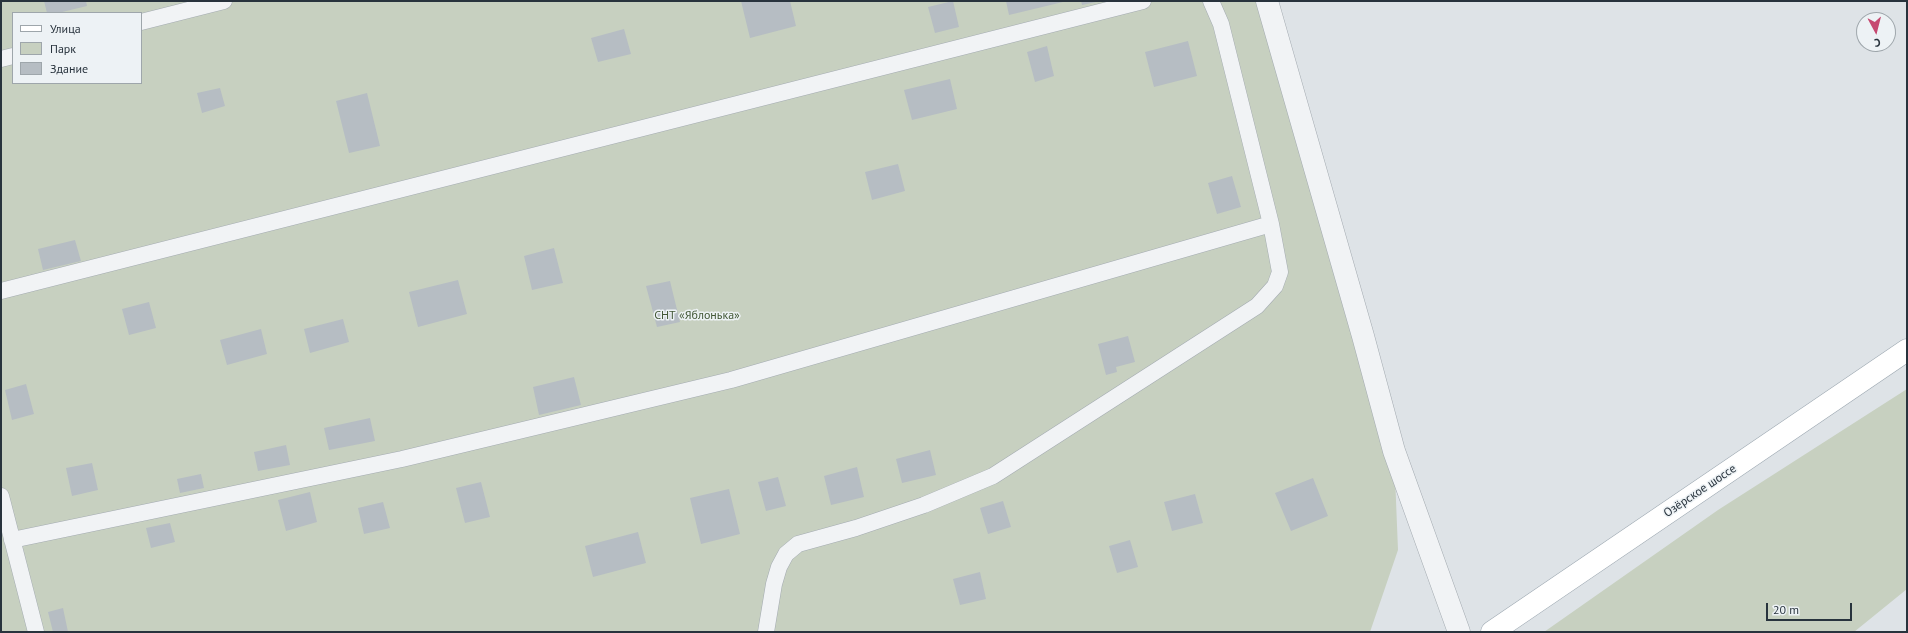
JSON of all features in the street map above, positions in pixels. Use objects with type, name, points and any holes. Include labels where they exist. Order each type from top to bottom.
[{"type":"main road","name":"Озёрское шоссе","points":[[1492,632],[1907,350]]},
{"type":"street","points":[[1267,1],[1363,336],[1394,451],[1459,632]]},
{"type":"lane","points":[[142,22],[224,1]]},
{"type":"lane","points":[[1,291],[1143,1]]},
{"type":"lane","points":[[766,632],[774,584],[779,567],[786,554],[798,544],[856,528],[924,505],[993,476],[1256,306],[1275,286],[1280,272],[1271,224],[1221,24],[1212,1]]},
{"type":"lane","points":[[1,59],[12,56]]},
{"type":"lane","points":[[12,540],[402,459],[731,380],[1271,224]]},
{"type":"lane","points":[[1,496],[36,632]]},
{"type":"green space","name":"СНТ «Яблонька»","points":[[1,1],[1267,1],[1394,451],[1398,550],[1370,632],[1,632]]},
{"type":"green space","points":[[1907,389],[1907,589],[1854,632],[1544,632],[1718,510]]},
{"type":"building","points":[[44,1],[86,1],[87,6],[62,12],[47,12]]},
{"type":"building","points":[[741,1],[790,1],[796,26],[750,38]]},
{"type":"building","points":[[953,1],[959,27],[935,33],[928,7]]},
{"type":"building","points":[[1006,1],[1063,1],[1063,2],[1009,15]]},
{"type":"building","points":[[1081,1],[1096,1],[1096,2],[1082,5]]},
{"type":"building","points":[[624,29],[631,54],[598,62],[591,38]]},
{"type":"building","points":[[1188,41],[1197,76],[1154,87],[1145,52]]},
{"type":"building","points":[[1047,46],[1054,76],[1035,82],[1027,52]]},
{"type":"building","points":[[950,79],[957,109],[912,120],[904,90]]},
{"type":"building","points":[[220,88],[225,106],[202,113],[197,93]]},
{"type":"building","points":[[367,93],[380,146],[349,153],[336,101]]},
{"type":"building","points":[[898,164],[905,191],[872,200],[865,172]]},
{"type":"building","points":[[1232,176],[1241,207],[1217,214],[1208,183]]},
{"type":"building","points":[[75,240],[81,261],[43,270],[38,249]]},
{"type":"building","points":[[554,248],[563,283],[532,290],[524,256]]},
{"type":"building","points":[[458,280],[467,314],[418,327],[409,292]]},
{"type":"building","points":[[670,281],[680,322],[657,327],[646,286]]},
{"type":"building","points":[[149,302],[156,328],[129,335],[122,309]]},
{"type":"building","points":[[343,319],[349,342],[310,353],[304,329]]},
{"type":"building","points":[[261,329],[267,354],[227,365],[220,340]]},
{"type":"building","points":[[1128,336],[1135,362],[1116,367],[1117,372],[1106,375],[1098,344]]},
{"type":"building","points":[[574,377],[581,405],[539,415],[533,387]]},
{"type":"building","points":[[26,384],[34,414],[12,420],[5,390]]},
{"type":"building","points":[[370,418],[375,441],[329,450],[324,428]]},
{"type":"building","points":[[286,445],[290,465],[258,471],[254,452]]},
{"type":"building","points":[[930,450],[936,475],[902,483],[896,459]]},
{"type":"building","points":[[92,463],[98,490],[72,496],[66,468]]},
{"type":"building","points":[[857,467],[864,497],[831,505],[824,476]]},
{"type":"building","points":[[201,474],[204,488],[180,493],[177,479]]},
{"type":"building","points":[[778,477],[786,506],[766,511],[758,482]]},
{"type":"building","points":[[1313,478],[1328,516],[1291,531],[1275,493]]},
{"type":"building","points":[[481,482],[490,517],[465,523],[456,488]]},
{"type":"building","points":[[729,489],[740,534],[701,544],[690,498]]},
{"type":"building","points":[[310,492],[317,522],[286,531],[278,500]]},
{"type":"building","points":[[1195,494],[1203,523],[1172,531],[1164,502]]},
{"type":"building","points":[[1003,501],[1011,527],[988,534],[980,508]]},
{"type":"building","points":[[383,502],[390,528],[364,534],[358,508]]},
{"type":"building","points":[[170,523],[175,542],[151,548],[146,528]]},
{"type":"building","points":[[638,532],[646,563],[593,577],[585,546]]},
{"type":"building","points":[[1130,540],[1138,567],[1117,573],[1109,546]]},
{"type":"building","points":[[980,572],[986,599],[960,605],[953,579]]},
{"type":"building","points":[[63,608],[68,632],[53,632],[48,612]]}]
